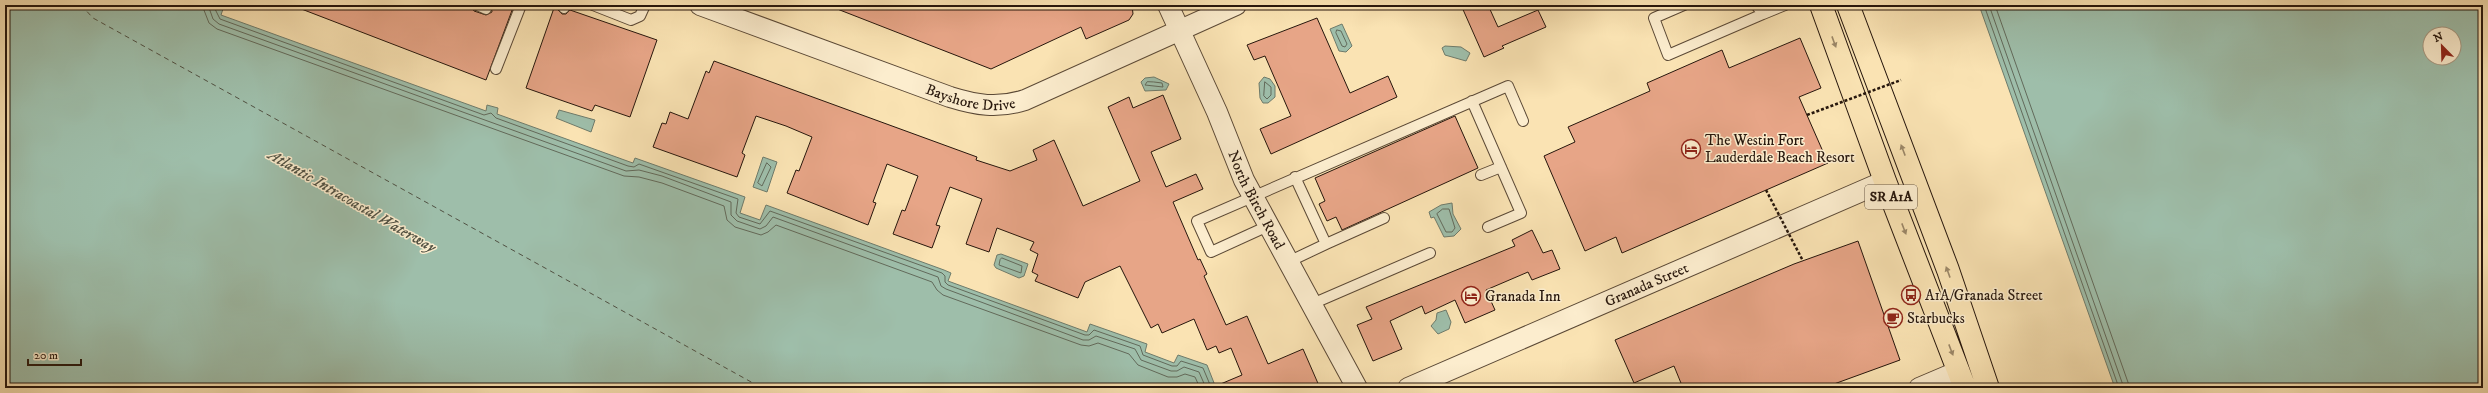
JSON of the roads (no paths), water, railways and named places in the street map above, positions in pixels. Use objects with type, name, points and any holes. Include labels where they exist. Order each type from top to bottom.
[{"type":"main road","name":"SR A1A","points":[[1821,5],[1885,180],[1962,379]]},
{"type":"main road","name":"SR A1A","points":[[1848,5],[1945,263],[1988,388]]},
{"type":"street","name":"Bayshore Drive","points":[[700,5],[950,97],[982,106],[996,107],[1024,100],[1236,5]]},
{"type":"street","name":"North Birch Road","points":[[1168,5],[1252,196],[1357,388]]},
{"type":"street","name":"Granada Street","points":[[1408,388],[1885,180]]},
{"type":"street","points":[[1919,388],[1962,379]]},
{"type":"lane","points":[[496,69],[521,5]]},
{"type":"lane","points":[[593,5],[631,20],[640,16],[645,5]]},
{"type":"lane","points":[[1684,5],[1654,18],[1668,55],[1785,5]]},
{"type":"lane","points":[[1756,5],[1763,14]]},
{"type":"lane","points":[[1268,226],[1211,252],[1196,221],[1508,86],[1523,121]]},
{"type":"lane","points":[[1472,101],[1521,213],[1488,227]]},
{"type":"lane","points":[[1481,175],[1501,166]]},
{"type":"lane","points":[[1295,177],[1326,244]]},
{"type":"lane","points":[[1288,262],[1384,218]]},
{"type":"lane","points":[[1312,304],[1430,252]]},
{"type":"water","name":"Atlantic Intracoastal Waterway","points":[[5,5],[212,5],[223,9],[221,15],[486,111],[487,105],[498,108],[497,114],[630,162],[633,163],[635,158],[745,197],[740,213],[760,220],[766,205],[944,270],[951,273],[948,281],[1087,332],[1090,324],[1147,344],[1145,352],[1174,363],[1178,355],[1207,365],[1216,388],[5,388]]},
{"type":"water","points":[[1979,5],[2483,5],[2483,388],[2115,388]]},
{"type":"water","points":[[1342,24],[1352,46],[1346,52],[1339,51],[1330,29]]},
{"type":"water","points":[[1445,46],[1461,47],[1470,53],[1466,61],[1445,55],[1442,48]]},
{"type":"water","points":[[1154,77],[1169,84],[1166,90],[1145,91],[1141,82],[1145,78]]},
{"type":"water","points":[[1264,77],[1270,79],[1275,86],[1275,97],[1268,103],[1263,103],[1260,98],[1259,83]]},
{"type":"water","points":[[559,110],[595,120],[591,132],[556,118]]},
{"type":"water","points":[[763,157],[777,162],[767,192],[753,187]]},
{"type":"water","points":[[1452,203],[1453,214],[1461,229],[1454,236],[1444,237],[1434,217],[1431,218],[1429,212],[1441,205]]},
{"type":"water","points":[[1001,254],[1028,264],[1024,276],[1019,278],[996,268],[994,265],[997,255]]},
{"type":"water","points":[[1446,310],[1451,322],[1449,329],[1438,334],[1431,326],[1436,320],[1437,313]]},
{"type":"place","name":"The Westin Fort Lauderdale Beach Resort","points":[[1691,149]]},
{"type":"place","name":"A1A/Granada Street","points":[[1911,295]]},
{"type":"place","name":"Granada Inn","points":[[1471,296]]},
{"type":"place","name":"Starbucks","points":[[1893,318]]}]
